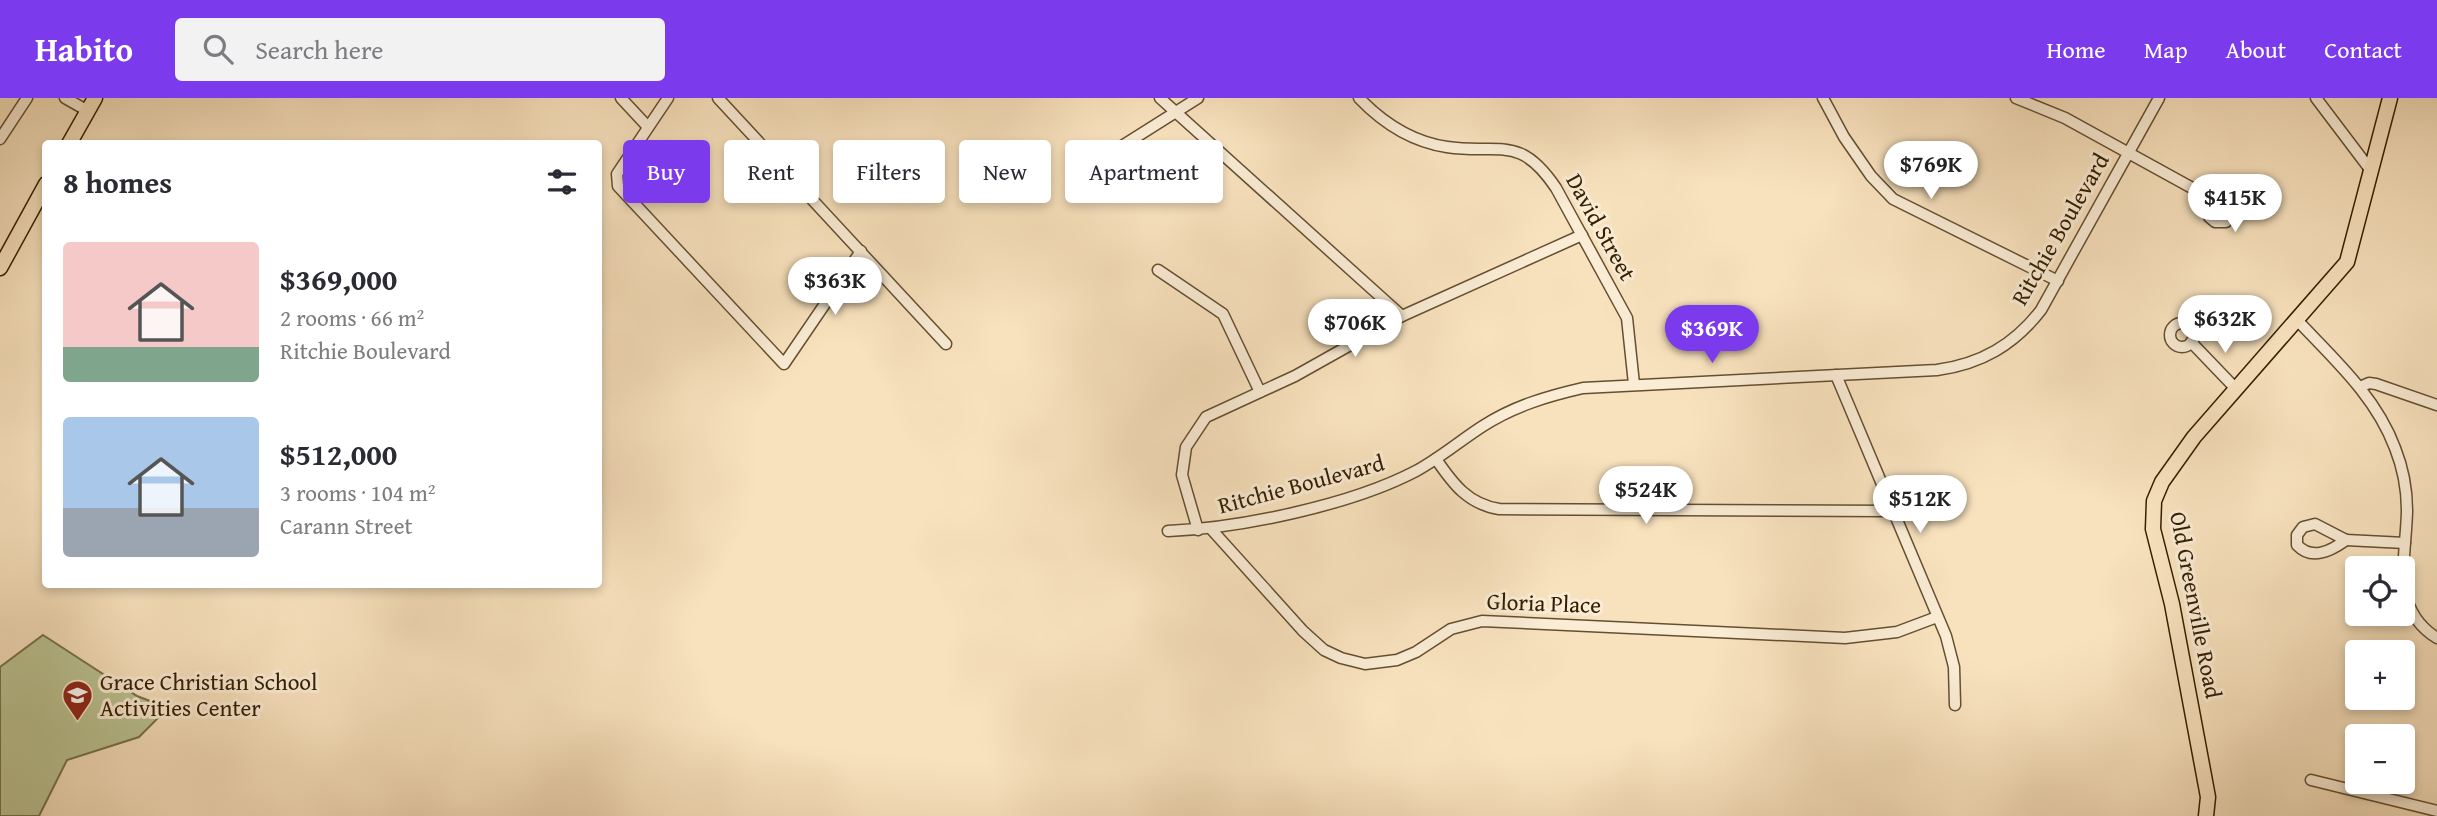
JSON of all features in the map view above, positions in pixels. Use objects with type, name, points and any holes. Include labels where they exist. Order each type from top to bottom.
[{"type":"main road","name":"Old Greenville Road","points":[[2206,816],[2208,797],[2194,716],[2172,604],[2156,544],[2152,511],[2168,473],[2347,262],[2390,98]]},
{"type":"main road","points":[[71,140],[91,104]]},
{"type":"main road","points":[[0,268],[42,191]]},
{"type":"street","points":[[0,139],[27,98]]},
{"type":"street","points":[[65,98],[91,104]]},
{"type":"street","points":[[621,98],[648,127]]},
{"type":"street","points":[[668,98],[617,174],[618,186],[784,364],[861,251]]},
{"type":"street","points":[[718,98],[946,344]]},
{"type":"street","points":[[1160,98],[1402,316]]},
{"type":"street","points":[[1132,140],[1198,98]]},
{"type":"street","name":"David Street","points":[[1359,98],[1391,125],[1419,140],[1450,148],[1504,148],[1529,158],[1542,169],[1556,188],[1627,318],[1634,384]]},
{"type":"street","points":[[1823,98],[1844,137],[1871,177],[1893,199],[2058,281]]},
{"type":"street","points":[[2016,98],[2046,109],[2214,200]]},
{"type":"street","name":"Ritchie Boulevard","points":[[1168,531],[1212,530],[1374,490],[1436,459],[1485,425],[1533,401],[1583,388],[1937,370],[1985,358],[2026,328],[2058,281],[2159,98]]},
{"type":"street","points":[[2316,98],[2372,172]]},
{"type":"street","points":[[1198,530],[1182,475],[1191,436],[1214,412],[1260,393],[1402,316],[1582,235]]},
{"type":"street","points":[[1158,270],[1223,314],[1260,393]]},
{"type":"street","points":[[2298,321],[2360,387],[2385,426],[2399,458],[2406,495],[2406,600],[2417,620],[2437,638]]},
{"type":"street","points":[[2191,342],[2237,390]]},
{"type":"street","points":[[1836,375],[1952,656],[1955,705]]},
{"type":"street","points":[[2360,387],[2369,383],[2376,384],[2437,405]]},
{"type":"street","points":[[1436,459],[1465,495],[1482,505],[1499,509],[1892,511]]},
{"type":"street","name":"Gloria Place","points":[[1212,530],[1324,650],[1365,664],[1404,658],[1449,630],[1477,622],[1845,638],[1897,632],[1937,617]]},
{"type":"street","points":[[2346,540],[2405,543]]},
{"type":"street","points":[[2311,780],[2437,811]]},
{"type":"green space","name":"Grace Christian School Activities Center","points":[[43,635],[137,696],[168,708],[139,737],[67,760],[39,816],[0,816],[0,667]]},
{"type":"place","name":"Grace Christian School Activities Center","points":[[77,722]]}]
